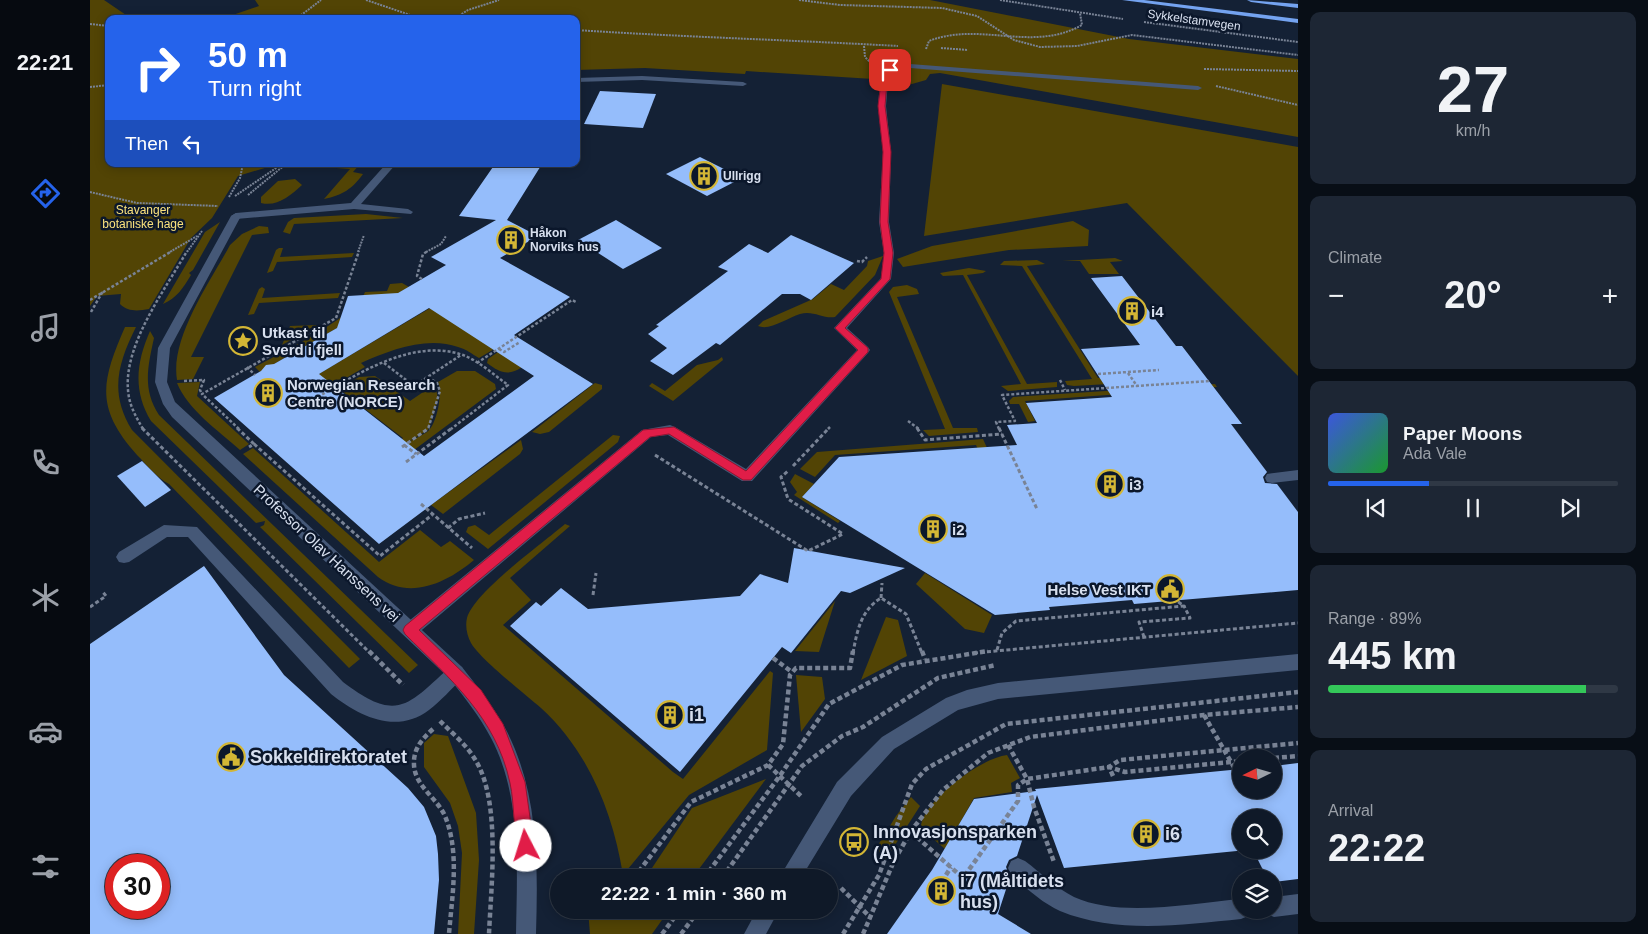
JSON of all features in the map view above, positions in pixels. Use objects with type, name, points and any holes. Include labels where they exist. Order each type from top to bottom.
[{"type":"highway","points":[[1126,0],[1298,21]]},
{"type":"highway","points":[[1251,0],[1298,6]]},
{"type":"street","points":[[410,630],[647,433],[670,430],[747,477],[864,350],[840,328],[886,279],[889,253],[884,222],[887,152],[882,106],[884,82],[891,68],[910,66],[1198,88]]},
{"type":"street","points":[[580,80],[642,78],[742,84]]},
{"type":"street","points":[[354,206],[388,167]]},
{"type":"street","points":[[354,206],[408,212]]},
{"type":"street","name":"Professor Olav Hanssens vei","points":[[354,206],[236,216],[167,339],[160,370],[162,388],[169,404],[227,461],[456,673],[476,695],[498,729],[518,782],[526,832],[526,934]]},
{"type":"street","points":[[1272,478],[1298,474]]},
{"type":"street","points":[[124,557],[164,531],[192,531],[337,688],[354,701],[373,710],[389,713],[408,712],[422,704],[456,673]]},
{"type":"street","points":[[795,869],[844,789],[888,744],[952,704],[967,698],[998,691],[1298,662]]},
{"type":"street","points":[[1018,868],[1069,905],[1094,913],[1118,916],[1174,915],[1232,910]]},
{"type":"street","points":[[1282,906],[1298,904]]},
{"type":"street","points":[[754,934],[763,919]]},
{"type":"path","points":[[301,15],[321,0]]},
{"type":"path","points":[[366,0],[410,15]]},
{"type":"path","points":[[460,15],[468,10],[499,0]]},
{"type":"path","points":[[799,0],[840,5],[951,10],[977,16],[1009,37],[1040,46],[1055,48],[1132,35],[1298,55]]},
{"type":"path","name":"Sykkelstamvegen","points":[[1000,0],[1128,20]]},
{"type":"path","points":[[918,48],[926,49],[929,41],[946,35],[1044,37],[1071,32],[1082,25],[1079,12]]},
{"type":"path","name":"Sykkelstamvegen","points":[[1137,21],[1298,42]]},
{"type":"path","points":[[90,24],[105,26]]},
{"type":"path","points":[[580,30],[705,39],[786,40],[901,46]]},
{"type":"path","points":[[1202,70],[1298,71]]},
{"type":"path","points":[[90,87],[105,85]]},
{"type":"path","points":[[243,167],[229,200],[277,167]]},
{"type":"path","points":[[267,179],[282,167]]},
{"type":"path","points":[[90,192],[122,202],[163,207],[225,206]]},
{"type":"path","points":[[90,300],[198,236],[207,228]]},
{"type":"path","points":[[198,236],[142,329],[134,347],[127,382],[132,412],[144,430],[441,722],[479,766],[490,814],[489,934]]},
{"type":"path","points":[[364,236],[336,318],[202,394],[254,444],[380,556],[432,515]]},
{"type":"path","points":[[422,279],[418,274],[423,254],[441,244],[446,236]]},
{"type":"path","points":[[427,252],[433,255]]},
{"type":"path","points":[[91,312],[104,291]]},
{"type":"path","points":[[477,363],[572,300],[576,302]]},
{"type":"path","points":[[332,315],[337,315]]},
{"type":"path","points":[[530,322],[536,324]]},
{"type":"path","points":[[499,348],[504,352],[520,342]]},
{"type":"path","points":[[318,397],[360,373],[383,363],[425,352],[461,355],[477,363],[508,385],[496,396],[406,462]]},
{"type":"path","points":[[383,363],[414,386],[461,355]]},
{"type":"path","points":[[247,367],[255,375]]},
{"type":"path","points":[[1098,374],[1159,370]]},
{"type":"path","points":[[1128,372],[1137,386]]},
{"type":"path","points":[[416,454],[403,446],[428,430],[440,391],[437,383],[428,376]]},
{"type":"path","points":[[1060,380],[1066,390]]},
{"type":"path","points":[[1037,508],[996,422],[1015,421],[1002,394],[1210,380]]},
{"type":"path","points":[[908,421],[921,430],[925,440],[1002,434]]},
{"type":"path","points":[[793,466],[830,427]]},
{"type":"path","points":[[227,461],[254,444]]},
{"type":"path","points":[[646,450],[808,551],[843,534],[788,499],[781,477],[788,470]]},
{"type":"path","points":[[421,504],[474,549]]},
{"type":"path","points":[[448,528],[459,518],[486,513]]},
{"type":"path","points":[[593,595],[596,573]]},
{"type":"path","points":[[881,598],[882,583]]},
{"type":"path","points":[[90,607],[106,596],[102,591]]},
{"type":"path","points":[[881,598],[906,614],[925,659]]},
{"type":"path","points":[[641,869],[691,802],[768,765],[784,744],[790,675],[792,672],[796,668],[850,668],[865,610],[872,602],[881,598]]},
{"type":"path","points":[[1144,637],[1139,622],[1190,618],[1184,606],[1177,601]]},
{"type":"path","points":[[997,650],[997,641],[1003,630],[1016,621],[1184,606]]},
{"type":"path","points":[[1228,629],[1298,623]]},
{"type":"path","points":[[773,658],[792,672]]},
{"type":"path","points":[[843,934],[879,875],[912,784],[926,769],[1006,724],[1298,692]]},
{"type":"path","points":[[863,934],[894,861],[911,831],[932,803],[957,777],[988,753],[1030,737],[1204,715],[1298,707]]},
{"type":"path","points":[[1109,767],[1125,772],[1231,762],[1204,715]]},
{"type":"path","points":[[441,722],[420,740],[416,748],[414,769],[418,779],[434,797],[445,816],[451,843],[449,934]]},
{"type":"path","points":[[911,831],[963,878],[1018,801],[1018,785],[1027,779],[1109,767],[1120,760],[1298,743]]},
{"type":"path","points":[[1008,745],[1027,779],[1034,807],[1055,866]]},
{"type":"path","points":[[1282,757],[1298,756]]},
{"type":"path","points":[[768,765],[802,797]]},
{"type":"path","points":[[1109,767],[1113,776]]},
{"type":"path","points":[[946,875],[951,867]]},
{"type":"path","points":[[841,888],[871,918]]},
{"type":"path","points":[[662,934],[673,919]]},
{"type":"path","points":[[682,934],[693,919]]},
{"type":"green space","name":"Stavanger botaniske hage","points":[[90,0],[104,0],[126,15],[105,15],[105,167],[268,167],[238,176],[212,218],[191,238],[149,309],[130,310],[126,308],[120,304],[121,294],[97,296],[90,306]]},
{"type":"green space","points":[[255,0],[930,0],[1129,39],[1298,59],[1298,137],[940,73],[930,74],[926,80],[912,84],[873,79],[746,71],[745,74],[645,68],[580,70],[580,15],[233,15],[259,6]]},
{"type":"green space","points":[[942,84],[1298,147],[1298,376],[1127,203],[924,236]]},
{"type":"green space","points":[[323,167],[357,167],[353,172],[363,174],[346,191],[337,196],[324,199],[350,169]]},
{"type":"green space","points":[[295,179],[302,185],[288,197],[278,202],[261,203],[261,197],[278,181]]},
{"type":"green space","points":[[366,214],[403,218],[294,224],[290,234],[283,232],[288,222],[294,218]]},
{"type":"green space","points":[[1073,221],[1089,230],[1088,246],[1009,250],[903,267],[897,259],[932,246]]},
{"type":"green space","points":[[220,222],[193,270],[189,273],[191,275],[185,284],[176,296],[163,304],[205,232]]},
{"type":"green space","points":[[259,226],[268,227],[269,233],[252,235],[191,357],[204,357],[193,379],[177,380],[176,364],[180,346],[193,311],[230,245],[242,234]]},
{"type":"green space","points":[[283,248],[280,257],[354,253],[352,257],[277,262],[273,271],[267,273],[276,250]]},
{"type":"green space","points":[[883,256],[875,275],[835,317],[805,313],[768,327],[758,326],[763,321],[813,299],[831,284],[844,290],[867,266],[868,261]]},
{"type":"green space","points":[[1115,258],[1123,261],[1110,262],[1119,274],[1089,274],[1080,261],[1062,261]]},
{"type":"green space","points":[[1037,260],[1045,264],[1027,266],[1098,378],[1127,377],[1126,383],[1067,385],[1065,381],[1092,379],[1022,266],[1000,265],[1004,261]]},
{"type":"green space","points":[[969,268],[986,271],[967,275],[1027,384],[1057,382],[1057,387],[1008,391],[1001,386],[1021,384],[963,275],[943,276],[940,273]]},
{"type":"green space","points":[[402,283],[409,287],[260,372],[255,367],[333,323],[359,302],[365,292],[387,291],[390,284]]},
{"type":"green space","points":[[907,285],[917,289],[919,294],[897,297],[953,428],[977,428],[978,432],[929,436],[923,430],[945,429],[889,292],[893,287]]},
{"type":"green space","points":[[262,287],[265,289],[262,298],[340,293],[338,298],[259,303],[254,314],[248,315],[259,289]]},
{"type":"green space","points":[[432,307],[496,348],[479,358],[464,349],[446,344],[434,343],[409,346],[384,353],[361,363],[365,367],[334,385],[330,382],[312,392],[302,384]]},
{"type":"green space","points":[[318,325],[282,345],[290,326]]},
{"type":"green space","points":[[125,327],[136,327],[121,366],[118,391],[120,403],[132,430],[360,659],[349,668],[169,484],[152,471],[123,438],[108,408],[106,394],[111,364]]},
{"type":"green space","points":[[150,331],[154,338],[148,368],[148,387],[159,415],[418,665],[409,673],[260,527],[264,525],[265,521],[256,523],[151,421],[141,399],[138,377],[142,354]]},
{"type":"green space","points":[[498,352],[522,367],[508,373],[496,369],[487,363],[488,359]]},
{"type":"green space","points":[[722,357],[723,360],[673,401],[649,386],[652,383],[665,391],[697,365],[718,360]]},
{"type":"green space","points":[[457,371],[475,371],[495,384],[496,389],[414,450],[406,444],[427,432],[434,423],[440,393],[438,382]]},
{"type":"green space","points":[[375,376],[410,401],[435,384],[438,399],[428,430],[401,446],[398,443],[403,438],[339,389],[359,377]]},
{"type":"green space","points":[[200,382],[197,396],[249,444],[240,450],[196,411],[188,402],[177,383]]},
{"type":"green space","points":[[595,383],[602,385],[602,389],[549,432],[540,434],[532,432]]},
{"type":"green space","points":[[1215,384],[1217,387],[1025,401],[1035,421],[1028,422],[1019,404],[1010,404],[1009,401],[1013,397]]},
{"type":"green space","points":[[613,435],[620,436],[618,442],[488,549],[466,532],[468,527],[475,525],[489,535]]},
{"type":"green space","points":[[983,439],[1010,499],[1000,500],[976,445],[835,455],[815,477],[800,469],[817,452]]},
{"type":"green space","points":[[521,440],[523,449],[520,454],[443,514],[431,505]]},
{"type":"green space","points":[[253,448],[379,562],[420,530],[441,547],[450,541],[474,560],[453,575],[428,586],[403,588],[390,584],[378,577],[243,454]]},
{"type":"green space","points":[[795,474],[814,484],[802,497],[840,521],[838,523],[794,495],[797,492],[790,482]]},
{"type":"green space","points":[[565,524],[570,526],[510,578],[531,600],[503,625],[683,779],[770,671],[773,673],[767,750],[689,795],[628,869],[622,869],[613,829],[605,807],[596,785],[573,744],[541,708],[476,650],[470,640],[466,624],[472,607],[510,568]]},
{"type":"green space","points":[[925,573],[992,615],[984,633],[965,629],[916,584]]},
{"type":"green space","points":[[835,601],[819,652],[795,651]]},
{"type":"green space","points":[[886,617],[898,620],[907,656],[861,680]]},
{"type":"green space","points":[[796,675],[822,677],[825,699],[801,732]]},
{"type":"green space","points":[[434,734],[448,736],[476,813],[479,860],[474,934],[458,934],[462,853],[458,826],[450,803],[424,767],[424,743]]},
{"type":"green space","points":[[1007,755],[1020,778],[1011,783],[1012,792],[974,798],[945,849],[924,831],[921,825],[925,815],[956,781],[983,764]]},
{"type":"green space","points":[[766,779],[699,869],[651,869],[692,808]]},
{"type":"green space","points":[[911,797],[920,806],[886,859],[875,850],[896,816]]},
{"type":"green space","points":[[589,919],[663,919],[652,934],[590,934]]},
{"type":"building","points":[[600,91],[656,94],[643,128],[584,124]]},
{"type":"building","name":"Ullrigg","points":[[700,157],[742,178],[707,196],[666,174]]},
{"type":"building","name":"Norwegian Research Centre (NORCE)","points":[[493,167],[540,167],[507,220],[538,236],[500,258],[570,297],[514,335],[593,384],[379,544],[214,398],[261,371],[266,365],[274,364],[337,328],[348,296],[398,293],[446,265],[431,257],[496,220],[459,216]],"holes":[[[429,308],[534,376],[424,456],[319,374]]]},
{"type":"building","points":[[616,220],[662,248],[623,269],[578,240]]},
{"type":"building","points":[[791,235],[854,263],[811,300],[800,294],[782,294],[720,345],[716,343],[673,375],[650,361],[667,348],[648,334],[659,326],[656,325],[728,271],[718,267],[749,244],[768,253]]},
{"type":"building","points":[[1122,276],[1176,346],[1182,346],[1242,424],[1231,424],[1267,472],[1263,477],[1265,483],[1277,484],[1298,512],[1298,590],[1134,604],[1132,600],[1049,607],[1050,610],[995,615],[802,497],[839,457],[1017,445],[1007,425],[1037,423],[1026,403],[1112,397],[1081,349],[1140,345],[1091,278]]},
{"type":"building","points":[[142,461],[171,490],[145,507],[117,476]]},
{"type":"building","name":"i1","points":[[794,548],[905,568],[850,593],[841,591],[791,653],[782,647],[680,772],[510,626],[536,602],[541,606],[561,588],[588,609],[740,596],[760,574],[788,583]]},
{"type":"building","name":"Sokkeldirektoratet","points":[[204,566],[284,675],[408,788],[424,807],[436,836],[438,854],[439,880],[434,934],[90,934],[90,644]]},
{"type":"building","name":"i6","points":[[1298,763],[1298,879],[1282,881],[1282,869],[1262,869],[1258,859],[1282,859],[1282,809],[1232,809],[1232,851],[1064,868],[1037,795],[1017,856],[1009,860],[1006,867],[1010,877],[998,914],[1031,934],[887,934],[932,870],[974,799],[1036,791],[1035,789],[1232,770],[1232,799],[1282,799],[1282,765]]},
{"type":"place","name":"Ullrigg","points":[[704,176]]},
{"type":"place","name":"Håkon Norviks hus","points":[[511,240]]},
{"type":"place","name":"i4","points":[[1132,311]]},
{"type":"place","name":"Utkast til Sverd i fjell","points":[[243,341]]},
{"type":"place","name":"Norwegian Research Centre (NORCE)","points":[[268,393]]},
{"type":"place","name":"i3","points":[[1110,484]]},
{"type":"place","name":"i2","points":[[933,529]]},
{"type":"place","name":"Helse Vest IKT","points":[[1170,589]]},
{"type":"place","name":"i1","points":[[670,715]]},
{"type":"place","name":"Sokkeldirektoratet","points":[[231,757]]},
{"type":"place","name":"i6","points":[[1146,834]]},
{"type":"place","name":"Innovasjonsparken (A)","points":[[854,842]]},
{"type":"place","name":"i7 (Måltidets hus)","points":[[941,891]]},
{"type":"route","points":[[526,846],[526,832],[518,782],[498,729],[476,695],[456,673],[410,630],[647,433],[670,430],[747,477],[864,350],[840,328],[886,279],[889,253],[884,222],[887,152],[882,121],[882,93],[884,82],[890,70]]}]
